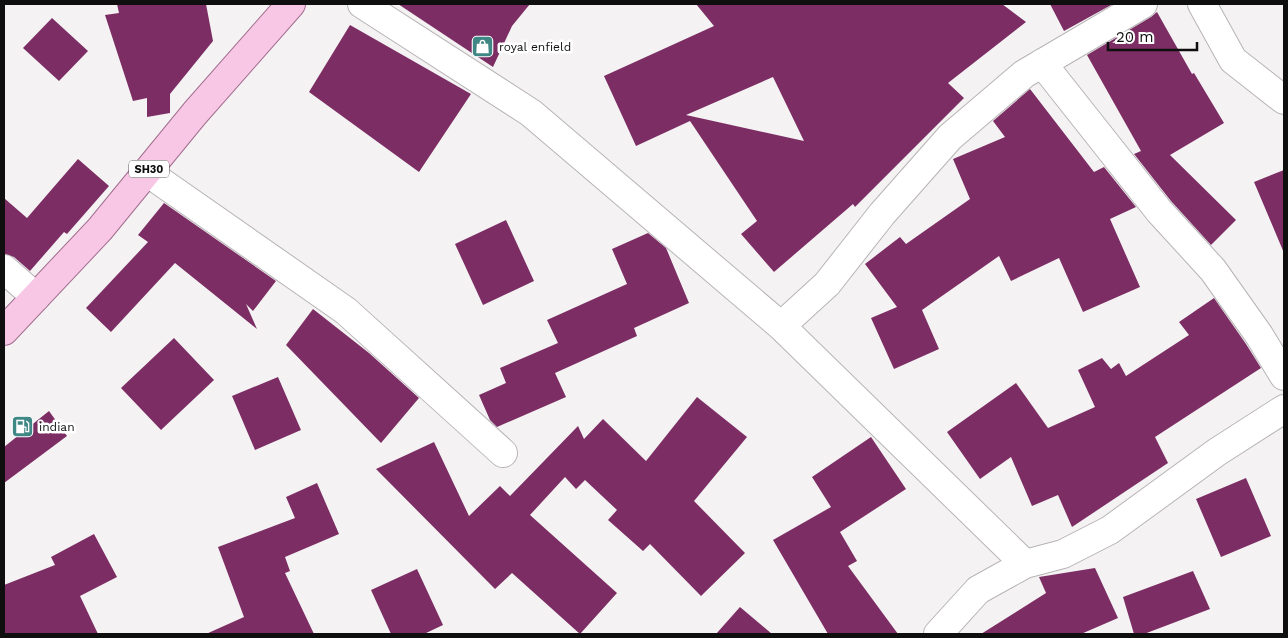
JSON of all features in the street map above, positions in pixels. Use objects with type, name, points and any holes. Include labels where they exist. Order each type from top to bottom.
[{"type":"main road","name":"SH30","points":[[4,331],[100,229],[195,113],[291,4]]},
{"type":"street","points":[[362,4],[531,112],[781,326],[1024,564]]},
{"type":"street","points":[[781,326],[827,284],[882,214],[950,137],[1024,74],[1143,4]]},
{"type":"street","points":[[1202,4],[1233,60],[1284,100]]},
{"type":"street","points":[[1042,63],[1159,211],[1213,270],[1259,335],[1284,376]]},
{"type":"street","points":[[147,172],[346,311],[503,453]]},
{"type":"street","points":[[4,269],[36,297]]},
{"type":"street","points":[[938,634],[978,590],[1024,564],[1063,554],[1110,530],[1217,452],[1284,409]]},
{"type":"building","points":[[117,4],[206,4],[213,41],[170,94],[170,113],[147,117],[147,98],[133,101],[105,15],[119,13]]},
{"type":"building","name":"royal enfield","points":[[398,4],[530,4],[512,26],[493,67]]},
{"type":"building","points":[[696,4],[1002,4],[1026,22],[948,83],[964,98],[855,207],[853,204],[774,272],[741,234],[757,221],[690,121],[636,146],[604,76],[714,26]],"holes":[[[773,77],[804,141],[686,115]]]},
{"type":"building","points":[[1050,4],[1113,4],[1064,31]]},
{"type":"building","points":[[1157,12],[1192,74],[1194,73],[1224,123],[1170,155],[1236,220],[1211,245],[1171,201],[1134,154],[1141,151],[1087,55]]},
{"type":"building","points":[[52,18],[88,51],[59,81],[23,48]]},
{"type":"building","points":[[350,25],[471,94],[419,172],[309,92]]},
{"type":"building","points":[[1030,89],[1094,172],[1104,167],[1136,207],[1110,219],[1140,287],[1083,312],[1059,258],[1011,281],[999,256],[922,310],[939,349],[894,369],[871,318],[897,307],[865,264],[900,237],[906,244],[970,199],[953,159],[1005,137],[993,121]]},
{"type":"building","points":[[78,159],[109,186],[67,234],[64,232],[30,271],[14,257],[4,254],[4,198],[27,218]]},
{"type":"building","points":[[1284,170],[1284,253],[1254,182]]},
{"type":"building","points":[[164,203],[276,281],[253,311],[246,304],[257,329],[175,263],[111,332],[86,308],[148,242],[138,235]]},
{"type":"building","points":[[506,220],[534,281],[483,305],[455,244]]},
{"type":"building","points":[[648,233],[666,248],[689,303],[634,328],[637,336],[555,373],[566,397],[497,427],[490,420],[479,395],[506,383],[500,368],[558,343],[547,320],[627,284],[612,249]]},
{"type":"building","points":[[1214,298],[1261,368],[1155,437],[1168,463],[1072,527],[1058,495],[1032,506],[1011,457],[980,479],[947,432],[1016,383],[1048,428],[1095,407],[1078,370],[1102,358],[1111,369],[1119,363],[1126,376],[1189,335],[1179,322]]},
{"type":"building","points":[[313,309],[369,353],[419,398],[381,443],[286,345]]},
{"type":"building","points":[[174,338],[214,380],[161,430],[121,388]]},
{"type":"building","points":[[278,377],[301,430],[255,450],[232,396]]},
{"type":"building","points":[[697,397],[747,437],[694,501],[745,553],[701,596],[650,544],[643,551],[608,520],[617,510],[585,480],[576,489],[565,477],[530,515],[617,593],[580,634],[512,573],[495,589],[376,469],[434,442],[469,516],[500,486],[510,496],[578,426],[584,439],[603,419],[646,461]]},
{"type":"building","points":[[49,411],[67,436],[4,483],[4,447]]},
{"type":"building","points":[[871,437],[906,489],[840,532],[857,561],[848,566],[898,634],[828,634],[773,540],[831,507],[812,477]]},
{"type":"building","points":[[1246,478],[1271,536],[1221,557],[1196,499]]},
{"type":"building","points":[[317,483],[339,534],[285,557],[290,571],[285,573],[314,634],[206,634],[244,617],[218,547],[295,518],[286,497]]},
{"type":"building","points":[[94,534],[117,577],[80,596],[98,634],[4,634],[4,585],[55,565],[51,557]]},
{"type":"building","points":[[1095,568],[1118,618],[1081,634],[981,634],[1046,593],[1039,577]]},
{"type":"building","points":[[417,569],[443,625],[424,634],[391,634],[371,590]]},
{"type":"building","points":[[1193,571],[1210,609],[1144,634],[1134,634],[1123,597]]},
{"type":"building","points":[[740,607],[772,634],[716,634]]},
{"type":"place","name":"royal enfield","points":[[483,47]]},
{"type":"place","name":"indian","points":[[23,427]]}]
